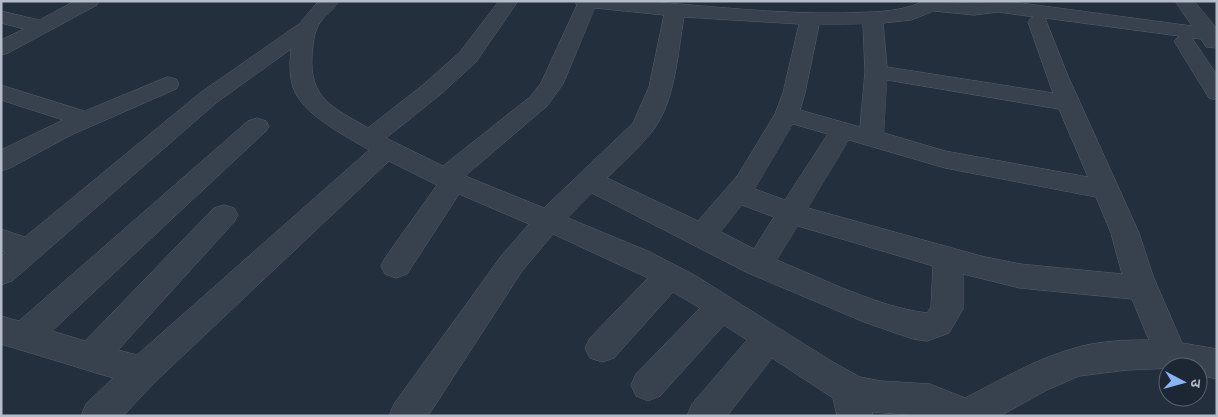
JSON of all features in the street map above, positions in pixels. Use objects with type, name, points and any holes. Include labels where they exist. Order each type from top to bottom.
[{"type":"street","points":[[1,49],[90,1]]},
{"type":"street","points":[[330,1],[314,16],[307,28],[304,38],[301,77],[306,94],[324,111],[378,144],[449,180],[495,201],[550,220],[669,276],[721,307],[828,378],[851,402],[872,396],[922,400],[947,406],[963,416],[1035,379],[1076,362],[1127,355],[1171,355],[1217,364]]},
{"type":"street","points":[[99,416],[468,56],[486,36],[509,1]]},
{"type":"street","points":[[583,1],[675,11],[777,18],[873,17],[918,12],[928,9],[930,3],[974,9],[1002,18],[1184,41],[1214,40]]},
{"type":"street","points":[[1184,1],[1214,40]]},
{"type":"street","points":[[396,266],[449,180],[539,101],[556,77],[588,2]]},
{"type":"street","points":[[974,9],[998,6],[1214,40]]},
{"type":"street","points":[[407,416],[512,263],[550,220],[642,128],[658,98],[675,11]]},
{"type":"street","points":[[1,17],[42,27]]},
{"type":"street","points":[[871,138],[876,72],[873,17]]},
{"type":"street","points":[[702,235],[752,174],[787,114],[794,93],[810,18]]},
{"type":"street","points":[[1038,22],[1057,76],[1124,233],[1143,288],[1171,355]]},
{"type":"street","points":[[1,273],[208,98],[307,28]]},
{"type":"street","points":[[1184,41],[1217,93]]},
{"type":"street","points":[[876,72],[1069,103]]},
{"type":"street","points":[[1,162],[45,136],[121,106],[168,84]]},
{"type":"street","points":[[1,92],[85,119]]},
{"type":"street","points":[[787,114],[945,159],[1106,190]]},
{"type":"street","points":[[13,334],[257,126]]},
{"type":"street","points":[[759,265],[843,130]]},
{"type":"street","points":[[590,181],[759,265],[875,313],[927,327],[938,323],[947,309],[948,257]]},
{"type":"street","points":[[737,193],[792,213],[981,268],[1020,276],[1143,288]]},
{"type":"street","points":[[91,358],[224,216]]},
{"type":"street","points":[[1,240],[29,249]]},
{"type":"street","points":[[602,348],[669,276]]},
{"type":"street","points":[[648,385],[721,307]]},
{"type":"street","points":[[13,334],[142,372]]},
{"type":"street","points":[[705,416],[769,338]]}]
